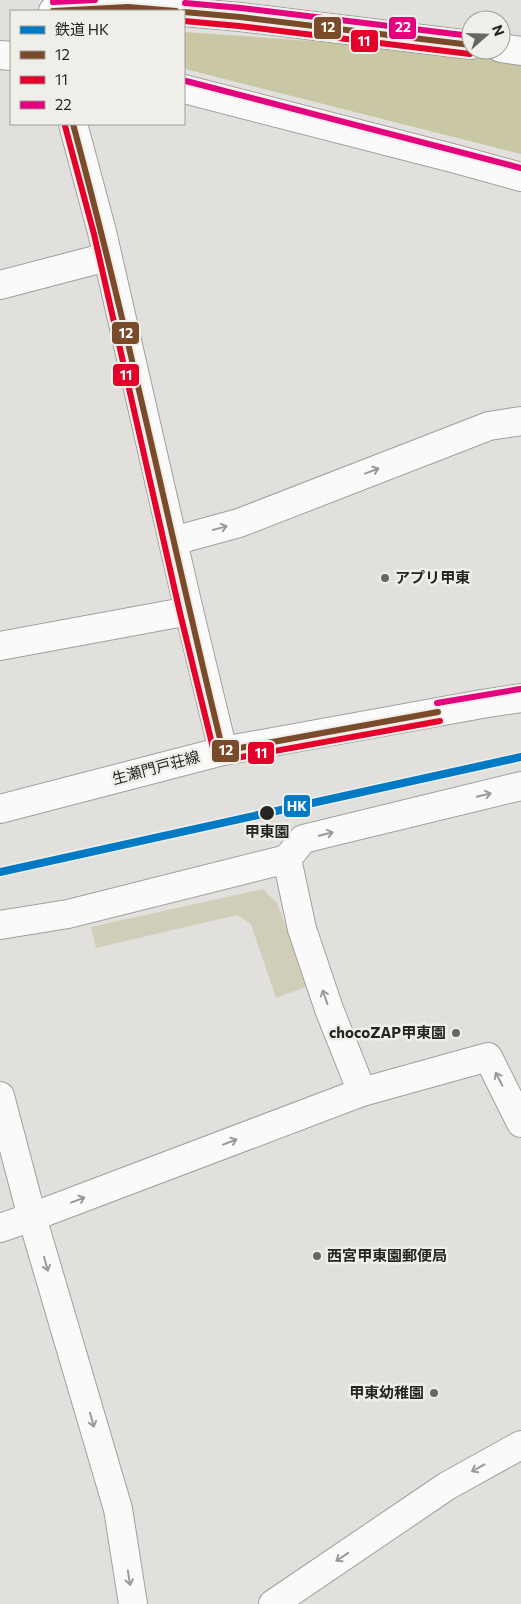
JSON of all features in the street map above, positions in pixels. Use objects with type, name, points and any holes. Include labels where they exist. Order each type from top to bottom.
[{"type":"street","points":[[40,0],[51,10]]},
{"type":"street","points":[[71,10],[128,7],[164,10]]},
{"type":"street","points":[[185,12],[461,44]]},
{"type":"street","points":[[185,89],[521,177]]},
{"type":"street","points":[[73,125],[107,258],[189,611],[224,751]]},
{"type":"street","points":[[0,285],[107,258]]},
{"type":"street","points":[[173,541],[239,523],[489,426],[521,421]]},
{"type":"street","points":[[0,646],[189,611]]},
{"type":"street","name":"生瀬門戸荘線","points":[[0,809],[224,751],[521,698]]},
{"type":"street","points":[[0,925],[68,914],[287,859],[304,839],[521,786]]},
{"type":"street","points":[[287,859],[302,929],[329,1009],[362,1092]]},
{"type":"street","points":[[0,1228],[362,1092],[488,1056],[521,1123]]},
{"type":"street","points":[[0,1096],[32,1217],[118,1509],[133,1604]]},
{"type":"street","points":[[273,1604],[447,1486],[521,1445]]},
{"type":"shaded area","points":[[185,32],[353,44],[461,56],[461,60],[521,62],[521,154],[185,69]]},
{"type":"shaded area","points":[[263,889],[277,903],[308,986],[276,998],[251,924],[237,915],[96,948],[91,927]]},
{"type":"rail line","name":"HK","points":[[0,872],[521,757]]},
{"type":"transit line","name":"22","points":[[53,2],[95,0]]},
{"type":"transit line","name":"22","points":[[185,3],[461,35]]},
{"type":"transit line","name":"12","points":[[72,10],[128,7],[164,10]]},
{"type":"transit line","name":"12","points":[[185,12],[461,44]]},
{"type":"transit line","name":"11","points":[[185,21],[461,53]]},
{"type":"transit line","name":"22","points":[[186,81],[521,168]]},
{"type":"transit line","name":"12","points":[[73,125],[132,359],[223,751],[438,712]]},
{"type":"transit line","name":"11","points":[[65,126],[94,234],[180,613],[215,756],[225,760],[440,721]]},
{"type":"transit line","name":"22","points":[[437,703],[520,689]]},
{"type":"place","name":"アプリ甲東","points":[[385,578]]},
{"type":"place","name":"甲東園","points":[[267,813]]},
{"type":"place","name":"chocoZAP甲東園","points":[[456,1033]]},
{"type":"place","name":"西宮甲東園郵便局","points":[[317,1256]]},
{"type":"place","name":"甲東幼稚園","points":[[434,1393]]}]
